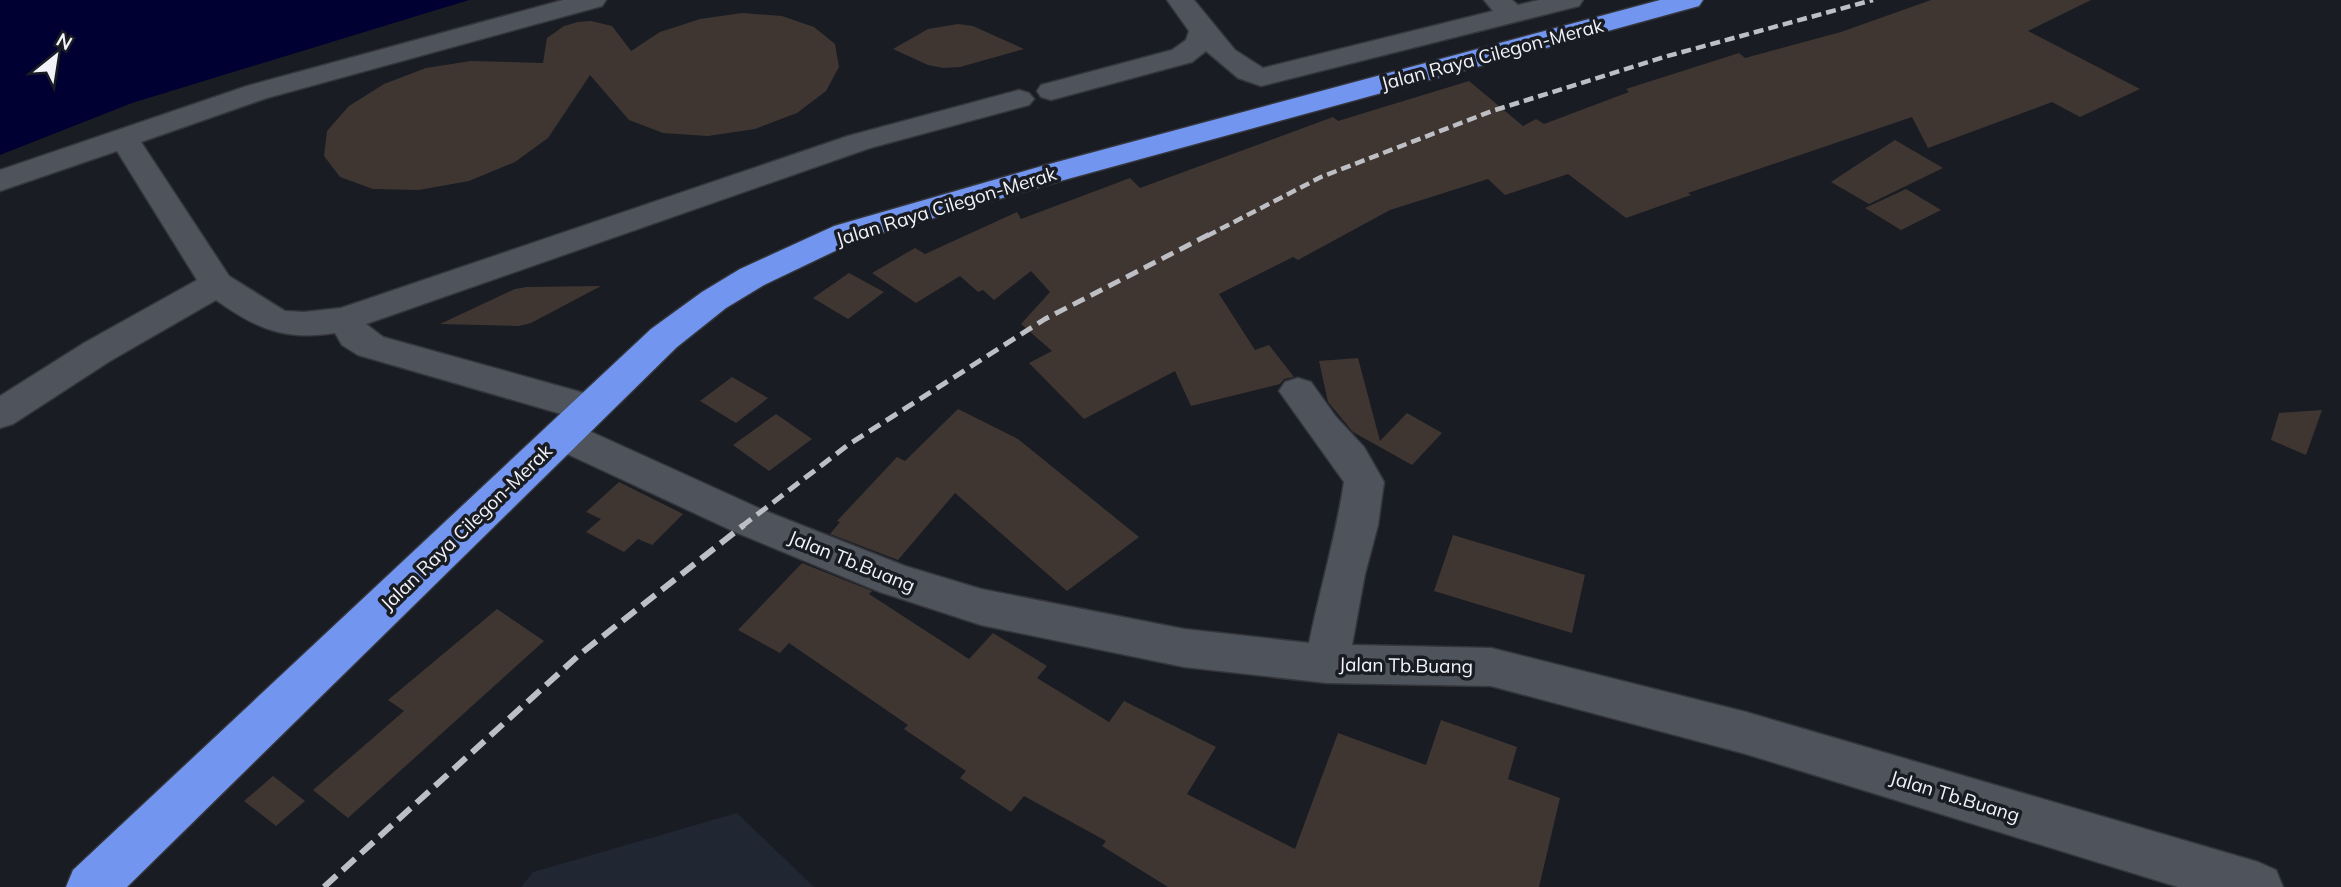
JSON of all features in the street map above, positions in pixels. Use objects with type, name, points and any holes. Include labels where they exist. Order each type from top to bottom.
[{"type":"highway","name":"Jalan Raya Cilegon-Merak","points":[[91,887],[664,338],[714,300],[752,277],[846,233],[1053,173],[1689,0]]},
{"type":"street","points":[[0,181],[257,92],[593,0]]},
{"type":"street","points":[[1181,0],[1203,31],[1238,68],[1261,77],[1504,7],[1570,0]]},
{"type":"street","points":[[1051,91],[1182,56],[1198,44],[1203,31]]},
{"type":"street","points":[[123,137],[217,284],[271,321],[307,326],[345,319],[859,142],[1019,99]]},
{"type":"street","points":[[0,414],[97,352],[217,284]]},
{"type":"street","name":"Jalan Tb.Buang","points":[[345,319],[355,336],[371,346],[575,421],[749,521],[895,580],[981,607],[1184,648],[1327,664],[1491,667],[1746,733],[2258,887]]},
{"type":"street","points":[[1298,391],[1323,427],[1350,457],[1364,482],[1358,525],[1344,575],[1327,664]]},
{"type":"shaded area","points":[[0,0],[469,0],[132,103],[0,155]]},
{"type":"shaded area","points":[[737,813],[814,887],[521,887],[533,872]]},
{"type":"building","points":[[1931,0],[2091,0],[2028,31],[2140,89],[2080,117],[2052,102],[1928,148],[1912,117],[1688,193],[1691,195],[1626,218],[1568,174],[1505,195],[1488,179],[1390,210],[1298,260],[1293,257],[1219,294],[1255,350],[1269,345],[1294,377],[1284,379],[1280,384],[1191,406],[1175,371],[1084,419],[1029,363],[1052,351],[1021,324],[1050,292],[1031,271],[994,300],[983,290],[978,292],[960,276],[916,303],[872,273],[915,248],[925,254],[1017,212],[1021,219],[1130,178],[1140,188],[1333,117],[1338,121],[1469,81],[1523,126],[1536,119],[1544,124],[1629,92],[1626,89],[1739,53],[1745,58],[1841,32]]},
{"type":"building","points":[[742,13],[782,16],[814,27],[835,44],[839,67],[826,91],[797,113],[755,129],[708,136],[663,133],[629,120],[590,75],[548,138],[515,162],[469,181],[419,190],[373,189],[340,177],[324,156],[327,131],[349,106],[384,84],[426,68],[471,61],[543,63],[547,38],[564,26],[578,22],[591,21],[612,26],[631,51],[660,32],[700,19]]},
{"type":"building","points":[[958,24],[973,26],[1024,49],[960,67],[943,68],[928,65],[893,49],[928,29]]},
{"type":"building","points":[[1895,140],[1943,168],[1869,204],[1831,182]]},
{"type":"building","points":[[1906,189],[1941,210],[1901,230],[1865,208]]},
{"type":"building","points":[[849,273],[884,292],[848,319],[813,298]]},
{"type":"building","points":[[601,286],[531,323],[519,326],[440,324],[515,289]]},
{"type":"building","points":[[1358,358],[1380,441],[1407,413],[1442,433],[1412,465],[1353,432],[1328,402],[1319,361]]},
{"type":"building","points":[[732,377],[768,398],[736,423],[700,401]]},
{"type":"building","points":[[958,409],[1018,439],[1139,537],[1067,591],[955,493],[898,560],[830,534],[840,522],[837,521],[897,457],[905,461]]},
{"type":"building","points":[[2322,410],[2306,455],[2271,440],[2279,413]]},
{"type":"building","points":[[776,414],[812,439],[769,471],[733,445]]},
{"type":"building","points":[[619,482],[683,514],[652,545],[638,539],[624,552],[586,532],[601,519],[586,512]]},
{"type":"building","points":[[1453,535],[1585,575],[1572,633],[1434,591]]},
{"type":"building","points":[[802,563],[872,591],[869,594],[969,659],[993,633],[1047,666],[1037,678],[1109,722],[1124,701],[1216,747],[1187,794],[1295,849],[1338,733],[1426,765],[1441,720],[1517,747],[1508,779],[1560,798],[1539,887],[1168,887],[1102,846],[1106,841],[1024,796],[1011,812],[960,778],[966,771],[904,729],[908,725],[789,643],[780,653],[738,630]]},
{"type":"building","points":[[497,609],[544,641],[348,818],[313,790],[404,711],[388,700]]},
{"type":"building","points":[[273,776],[305,801],[276,826],[244,801]]},
{"type":"railway","points":[[1207,236],[1321,177],[1492,111],[1664,57],[1873,0]]},
{"type":"railway","points":[[741,527],[848,445],[1045,319],[1210,234]]},
{"type":"railway","points":[[324,887],[579,655],[744,525]]}]
